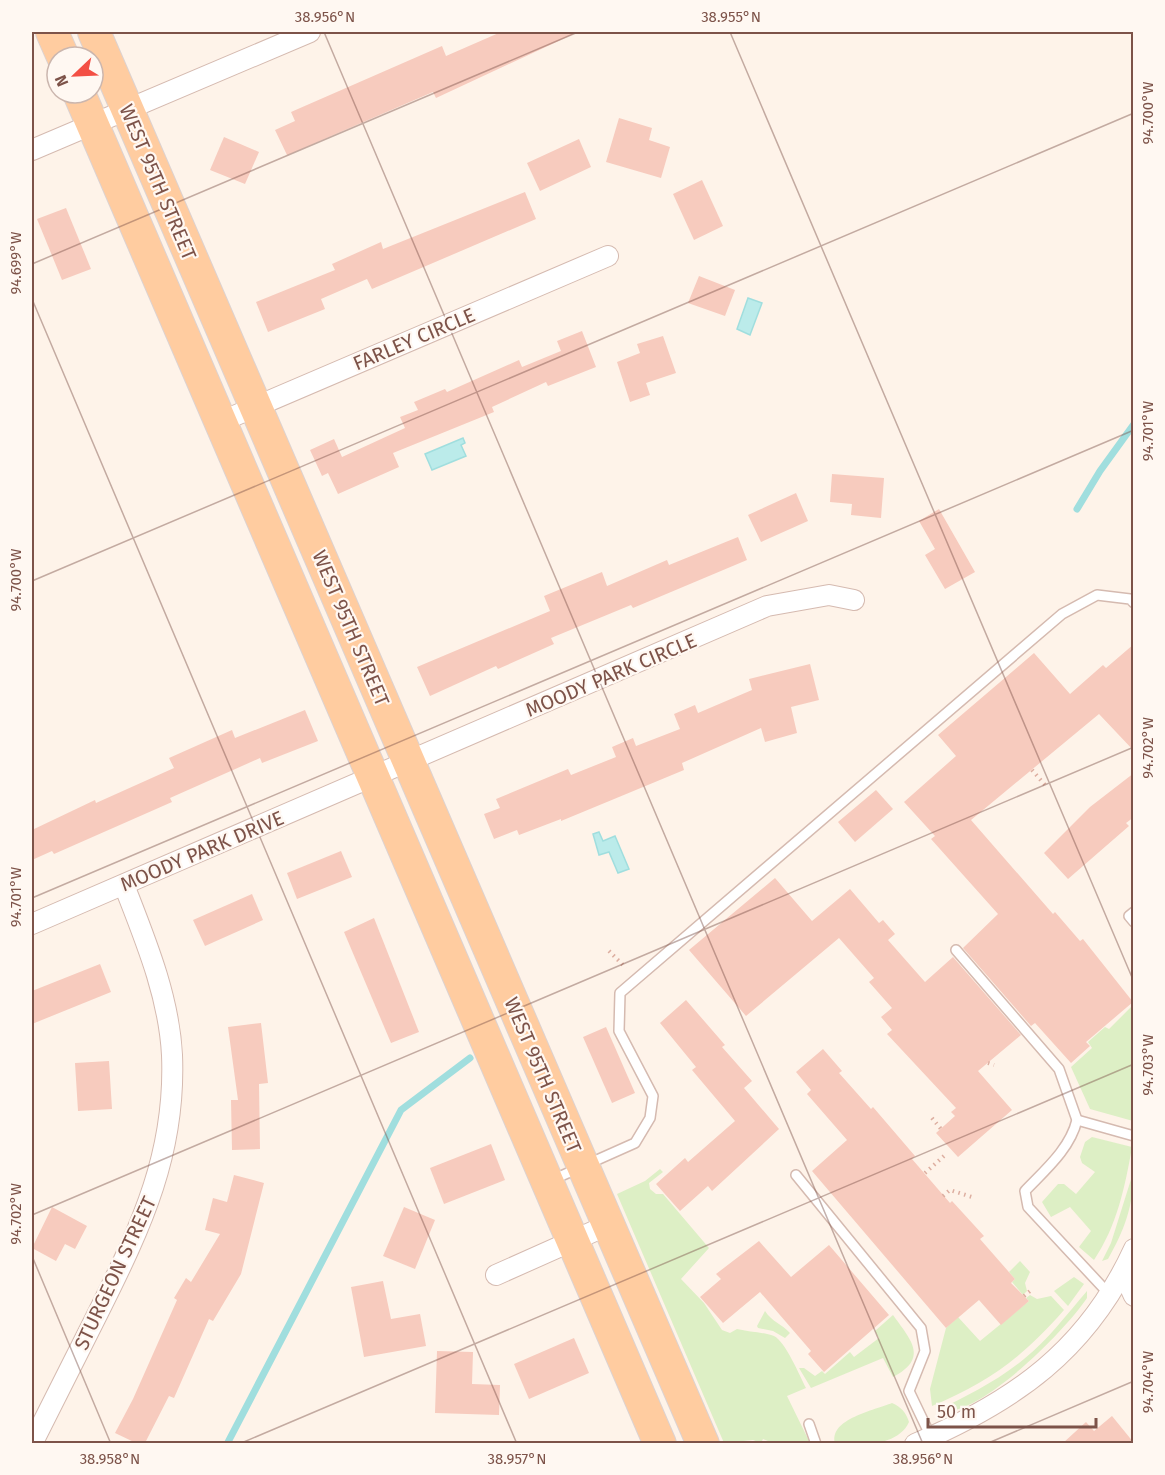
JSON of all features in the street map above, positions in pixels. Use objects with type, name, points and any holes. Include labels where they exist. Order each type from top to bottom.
[{"type":"main road","name":"WEST 95TH STREET","points":[[93,32],[703,1443]]},
{"type":"main road","name":"WEST 95TH STREET","points":[[84,105],[660,1443]]},
{"type":"main road","points":[[458,974],[493,958]]},
{"type":"street","points":[[32,150],[310,32]]},
{"type":"street","name":"FARLEY CIRCLE","points":[[220,422],[608,256]]},
{"type":"street","name":"MOODY PARK CIRCLE","points":[[374,778],[767,606],[829,595],[854,600]]},
{"type":"street","name":"MOODY PARK DRIVE","points":[[32,924],[374,778]]},
{"type":"street","name":"STURGEON STREET","points":[[34,1435],[145,1216],[161,1166],[170,1124],[172,1054],[166,1012],[155,968],[124,885]]},
{"type":"street","points":[[496,1275],[608,1225]]},
{"type":"street","points":[[923,1440],[989,1409],[1040,1375],[1061,1354],[1109,1294],[1134,1249]]},
{"type":"street","points":[[1123,1272],[1134,1296]]},
{"type":"lane","points":[[547,1182],[635,1143],[651,1118],[653,1096],[619,1032],[620,993],[1062,614],[1096,595],[1130,599],[1134,603]]},
{"type":"lane","points":[[1134,912],[1129,916],[1134,922]]},
{"type":"lane","points":[[956,950],[1059,1069],[1077,1120],[1074,1132],[1054,1161],[1025,1191],[1028,1207],[1109,1294]]},
{"type":"lane","points":[[1077,1120],[1134,1136]]},
{"type":"lane","points":[[796,1175],[921,1328],[925,1351],[909,1391],[923,1440]]},
{"type":"lane","points":[[809,1424],[816,1443]]},
{"type":"path","points":[[1032,770],[1045,785]]},
{"type":"path","points":[[609,951],[626,968]]},
{"type":"path","points":[[988,1063],[994,1065]]},
{"type":"path","points":[[932,1119],[941,1129]]},
{"type":"path","points":[[925,1173],[945,1155]]},
{"type":"path","points":[[943,1196],[950,1190],[972,1197]]},
{"type":"path","points":[[1024,1296],[1030,1292]]},
{"type":"green space","points":[[1133,1005],[1133,1121],[1090,1109],[1071,1067],[1092,1048],[1088,1042],[1105,1027],[1109,1029]]},
{"type":"green space","points":[[1092,1137],[1132,1147],[1114,1220],[1094,1260],[1079,1247],[1091,1231],[1070,1207],[1051,1217],[1042,1202],[1058,1184],[1064,1184],[1076,1194],[1095,1172],[1082,1163],[1080,1157],[1085,1142]]},
{"type":"green space","points":[[660,1169],[663,1172],[649,1183],[650,1189],[656,1194],[663,1194],[709,1248],[681,1279],[704,1303],[722,1330],[730,1333],[737,1329],[770,1335],[783,1345],[806,1388],[787,1396],[810,1443],[767,1443],[768,1441],[763,1439],[761,1443],[753,1440],[724,1443],[617,1194],[645,1181]]},
{"type":"green space","points":[[1133,1173],[1130,1207],[1123,1228],[1108,1259],[1102,1261],[1111,1243]]},
{"type":"green space","points":[[1020,1261],[1030,1272],[1025,1283],[1027,1291],[1023,1295],[1012,1282],[1015,1279],[1009,1272]]},
{"type":"green space","points":[[1074,1277],[1084,1284],[1068,1306],[1054,1291]]},
{"type":"green space","points":[[1087,1291],[1087,1298],[1060,1331],[1019,1371],[974,1402],[953,1411],[936,1411],[992,1381],[1033,1352]]},
{"type":"green space","points":[[1030,1295],[1037,1299],[1051,1296],[1064,1310],[1049,1327],[1004,1367],[971,1387],[932,1406],[930,1389],[946,1328],[958,1317],[980,1341],[1029,1301],[1026,1298]]},
{"type":"green space","points":[[765,1311],[790,1333],[785,1338],[773,1331],[758,1328]]},
{"type":"green space","points":[[893,1315],[913,1348],[914,1355],[911,1363],[904,1370],[893,1377],[883,1358],[811,1388],[799,1368],[804,1368],[815,1376],[822,1371],[825,1374],[850,1352],[854,1357],[879,1338],[875,1331]]},
{"type":"green space","points":[[892,1403],[903,1410],[909,1422],[896,1436],[876,1443],[835,1443],[835,1435],[846,1422],[865,1412]]},
{"type":"water","points":[[748,298],[762,303],[750,335],[737,329]]},
{"type":"water","points":[[463,438],[465,443],[461,445],[466,456],[432,470],[425,454]]},
{"type":"water","points":[[599,832],[603,841],[615,836],[629,869],[618,873],[609,852],[599,855],[593,834]]},
{"type":"building","points":[[501,32],[578,32],[436,98],[433,92],[287,155],[275,130],[295,121],[291,112],[442,46],[446,56]]},
{"type":"building","points":[[619,118],[652,128],[649,140],[670,147],[661,178],[606,162]]},
{"type":"building","points":[[224,137],[259,152],[245,184],[210,170]]},
{"type":"building","points":[[579,139],[591,167],[540,191],[527,163]]},
{"type":"building","points":[[702,180],[723,226],[694,240],[673,194]]},
{"type":"building","points":[[525,192],[536,219],[372,289],[367,279],[321,299],[325,309],[268,332],[256,302],[335,270],[332,264],[381,242],[383,249]]},
{"type":"building","points":[[66,208],[91,269],[62,280],[37,219]]},
{"type":"building","points":[[699,276],[735,290],[725,316],[688,303]]},
{"type":"building","points":[[582,331],[596,367],[548,386],[546,382],[492,407],[494,412],[393,453],[399,467],[338,494],[328,473],[322,476],[310,450],[334,439],[342,457],[405,428],[400,417],[418,410],[414,402],[445,389],[447,392],[519,360],[522,367],[561,351],[557,341]]},
{"type":"building","points":[[663,336],[676,373],[646,383],[650,395],[630,402],[617,362],[640,353],[637,344]]},
{"type":"building","points":[[832,474],[884,478],[881,518],[851,515],[852,504],[830,502]]},
{"type":"building","points":[[796,493],[808,521],[761,542],[748,515]]},
{"type":"building","points":[[939,509],[975,572],[945,589],[925,555],[935,549],[919,521]]},
{"type":"building","points":[[738,537],[747,560],[633,608],[631,605],[551,638],[554,644],[498,669],[496,666],[430,696],[417,667],[550,611],[544,596],[602,572],[607,586],[667,560],[669,565]]},
{"type":"building","points":[[1134,644],[1134,751],[1099,714],[971,820],[1053,914],[1055,912],[1080,941],[1083,939],[1133,1002],[1086,1042],[1090,1046],[1071,1063],[1035,1023],[1031,1026],[963,948],[998,914],[931,839],[935,836],[904,802],[956,756],[938,735],[1034,653],[1070,694],[1103,665],[1106,668]]},
{"type":"building","points":[[810,664],[819,700],[791,707],[797,733],[765,742],[761,728],[682,763],[684,770],[561,821],[561,819],[519,835],[517,830],[494,839],[484,814],[500,808],[496,799],[568,769],[571,775],[616,757],[612,747],[633,738],[636,746],[680,729],[674,714],[695,705],[698,713],[752,690],[749,679]]},
{"type":"building","points":[[305,710],[318,741],[262,763],[260,758],[170,798],[172,802],[54,854],[52,851],[32,860],[32,830],[95,800],[96,803],[174,768],[169,758],[232,730],[235,738]]},
{"type":"building","points":[[1134,773],[1134,817],[1126,823],[1129,826],[1068,879],[1044,853],[1090,807]]},
{"type":"building","points":[[876,790],[893,809],[855,842],[838,822]]},
{"type":"building","points":[[341,851],[352,877],[297,899],[287,873]]},
{"type":"building","points":[[775,878],[812,921],[850,889],[879,923],[883,920],[895,934],[888,940],[925,982],[953,957],[1021,1035],[978,1071],[1012,1110],[958,1157],[936,1133],[955,1116],[951,1112],[956,1108],[887,1034],[892,1030],[881,1017],[892,1008],[869,982],[874,978],[839,938],[746,1016],[689,950]]},
{"type":"building","points":[[252,894],[263,920],[205,946],[193,920]]},
{"type":"building","points":[[374,918],[419,1032],[391,1043],[344,932]]},
{"type":"building","points":[[100,964],[111,992],[32,1024],[32,991]]},
{"type":"building","points":[[686,1000],[725,1045],[722,1047],[752,1081],[744,1088],[779,1129],[712,1191],[708,1186],[680,1211],[656,1184],[685,1158],[688,1162],[735,1121],[692,1070],[696,1067],[660,1023]]},
{"type":"building","points":[[261,1023],[268,1083],[259,1084],[260,1149],[232,1150],[231,1100],[238,1100],[228,1027]]},
{"type":"building","points":[[606,1027],[635,1093],[612,1103],[583,1037]]},
{"type":"building","points":[[823,1049],[842,1071],[839,1073],[871,1109],[873,1107],[915,1156],[912,1159],[950,1203],[952,1201],[984,1236],[980,1239],[1015,1279],[1011,1283],[1029,1301],[1001,1325],[979,1300],[946,1328],[812,1171],[847,1140],[807,1094],[811,1090],[796,1072]]},
{"type":"building","points":[[109,1061],[112,1109],[78,1111],[75,1063]]},
{"type":"building","points":[[491,1144],[505,1180],[444,1204],[430,1168]]},
{"type":"building","points":[[234,1175],[264,1183],[241,1274],[213,1321],[209,1319],[174,1398],[169,1396],[145,1443],[136,1443],[115,1433],[133,1399],[177,1300],[174,1298],[186,1278],[191,1282],[220,1234],[205,1230],[213,1198],[227,1202]]},
{"type":"building","points":[[52,1207],[87,1226],[75,1249],[65,1244],[56,1261],[32,1248]]},
{"type":"building","points":[[404,1207],[435,1220],[415,1269],[383,1256]]},
{"type":"building","points":[[759,1241],[791,1277],[829,1245],[889,1315],[824,1372],[808,1354],[811,1351],[760,1292],[723,1323],[700,1297],[721,1279],[716,1274]]},
{"type":"building","points":[[383,1281],[391,1319],[420,1314],[426,1346],[364,1357],[351,1287]]},
{"type":"building","points":[[574,1338],[589,1373],[529,1399],[514,1364]]},
{"type":"building","points":[[437,1351],[473,1352],[472,1384],[500,1385],[499,1415],[435,1413]]},
{"type":"building","points":[[1112,1416],[1134,1443],[1063,1443],[1086,1422],[1094,1431]]},
{"type":"waterway","points":[[1077,509],[1100,471],[1134,424]]},
{"type":"waterway","points":[[227,1444],[401,1110],[470,1058]]}]
